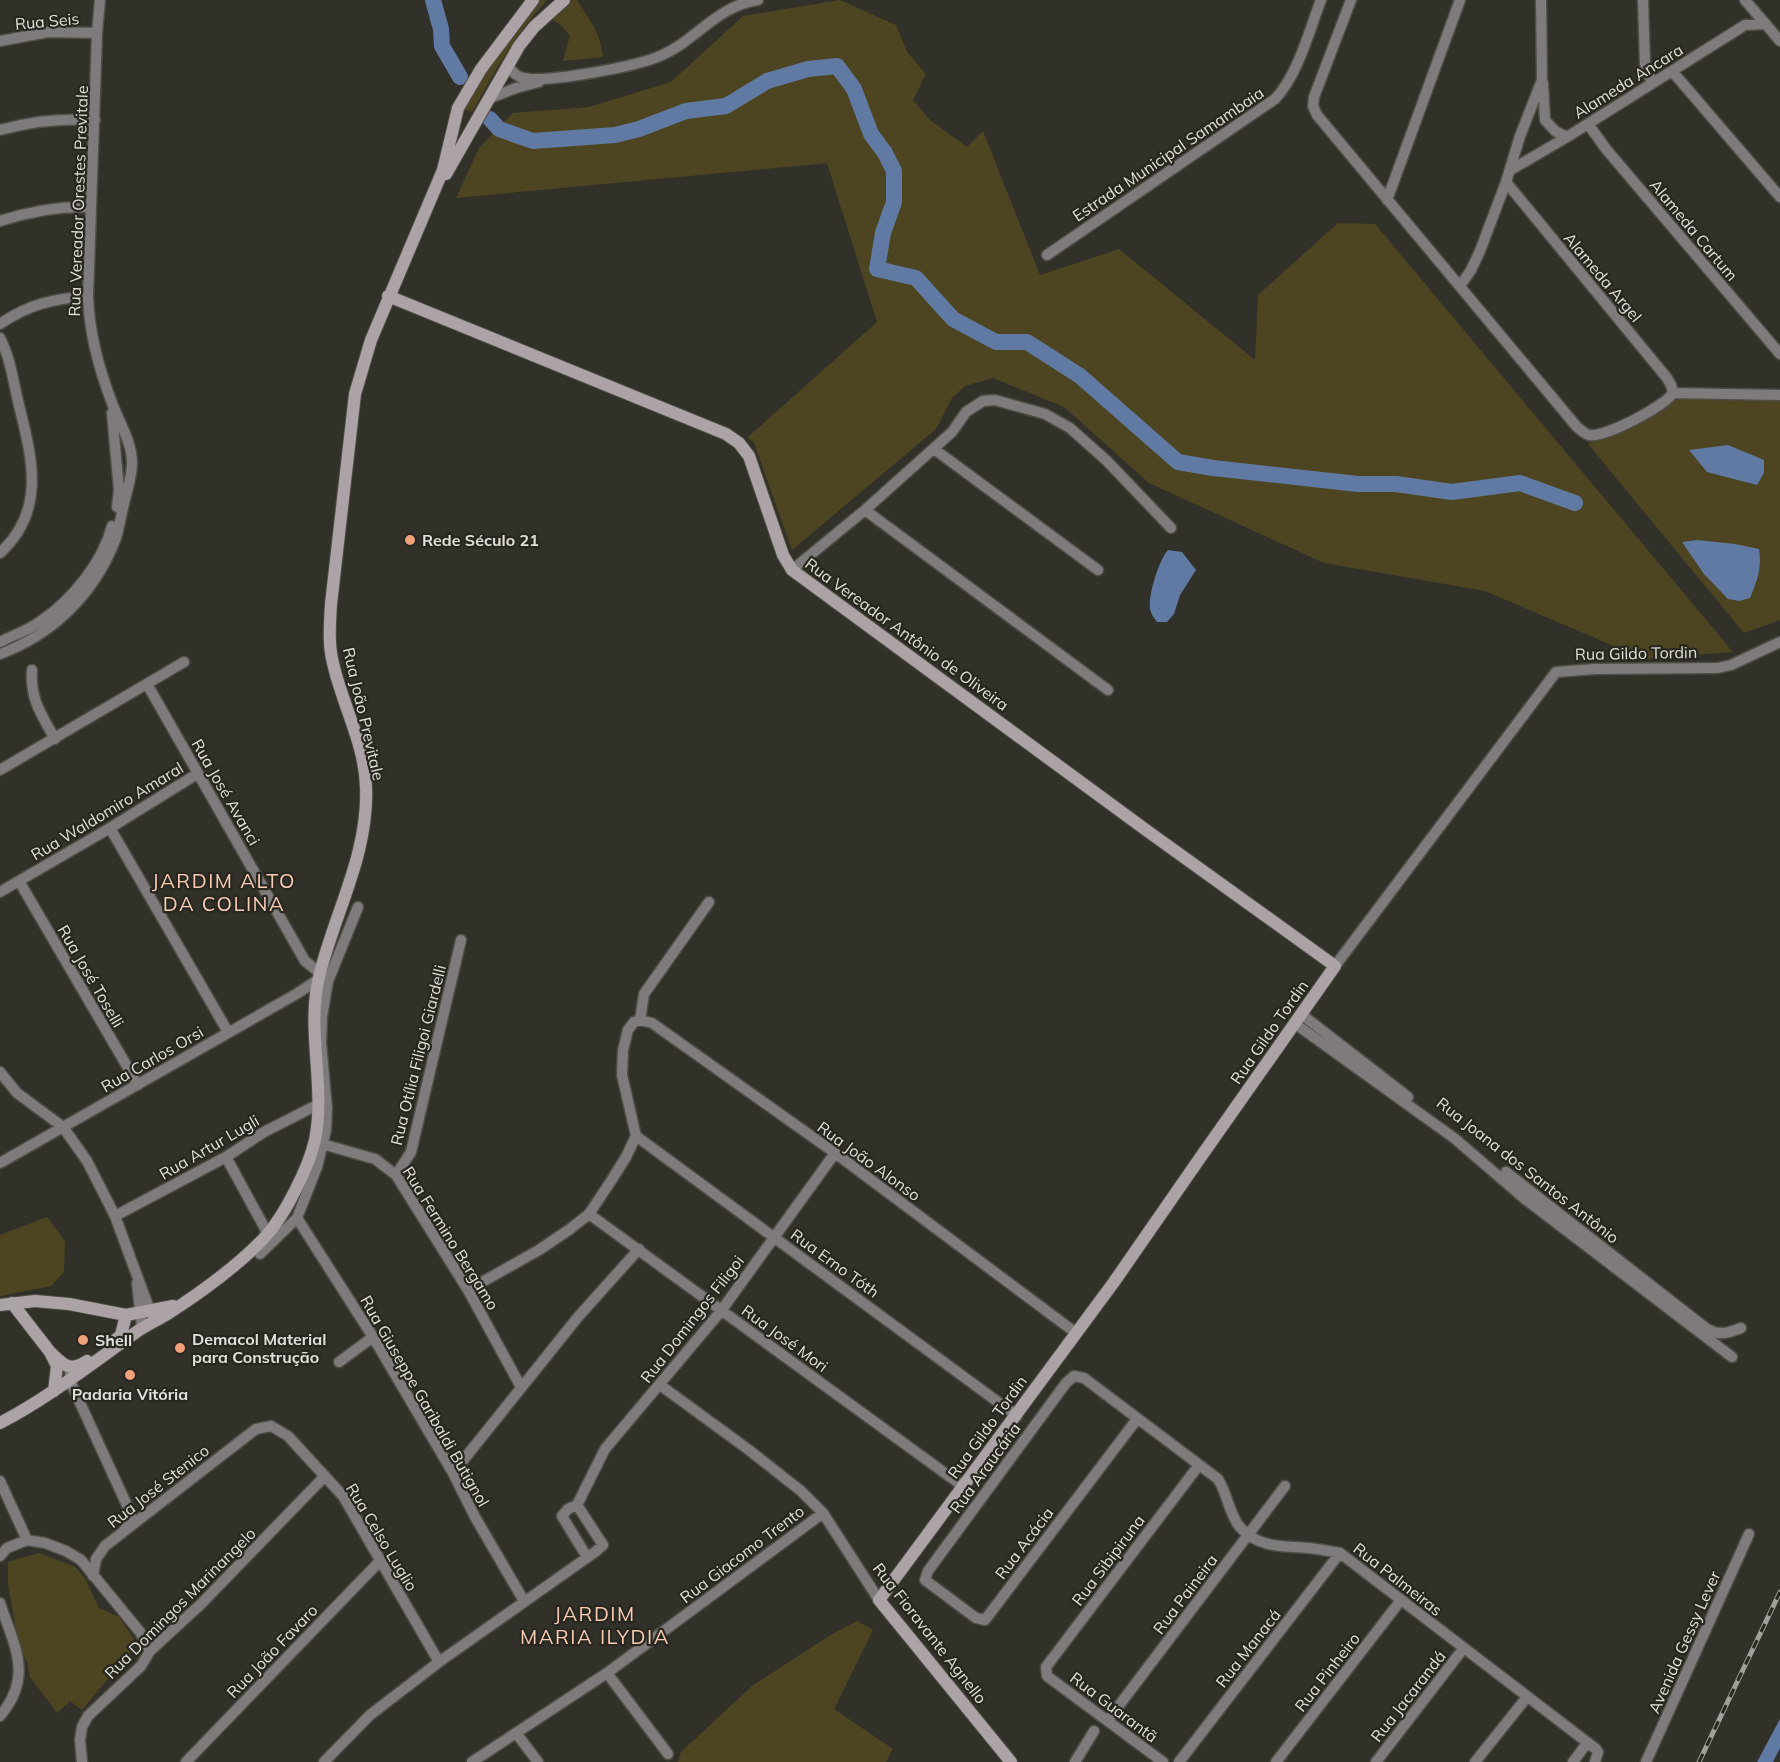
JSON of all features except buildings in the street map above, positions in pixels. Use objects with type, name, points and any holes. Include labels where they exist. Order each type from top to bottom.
[{"type":"main road","name":"Rua João Previtale","points":[[6,1304],[35,1301],[69,1304],[126,1315],[148,1315],[182,1303],[214,1281],[254,1248],[268,1233],[295,1190],[309,1159],[319,1104],[314,1017],[320,976],[347,894],[364,828],[366,786],[362,762],[332,661],[330,632],[355,394],[371,340],[388,296],[433,196],[458,108],[481,69],[532,0]]},
{"type":"main road","name":"Rua João Previtale","points":[[433,196],[519,46],[560,1]]},
{"type":"main road","points":[[458,108],[459,116],[463,121],[476,122]]},
{"type":"main road","name":"Rua Vereador Antônio de Oliveira","points":[[388,296],[726,434],[739,442],[749,456],[783,555],[792,570],[1335,966]]},
{"type":"main road","name":"Rua Gildo Tordin","points":[[879,1600],[1114,1282],[1335,966]]},
{"type":"main road","points":[[6,1304],[50,1352],[69,1367],[80,1366],[115,1341],[124,1328],[126,1315]]},
{"type":"main road","name":"Rua João Previtale","points":[[0,1423],[70,1381],[142,1328],[148,1315]]},
{"type":"main road","points":[[50,1352],[57,1366],[54,1391]]},
{"type":"main road","name":"Rua Fioravante Agnello","points":[[879,1600],[1011,1762]]},
{"type":"street","name":"Rua Vereador Orestes Previtale","points":[[0,654],[27,642],[63,618],[90,587],[104,566],[115,541],[132,463],[127,439],[111,400],[88,321],[87,296],[100,0]]},
{"type":"street","points":[[490,98],[516,88],[551,79],[641,62],[660,56],[677,48],[726,10],[753,0]]},
{"type":"street","name":"Estrada Municipal Samambaia","points":[[1047,255],[1275,99],[1287,84],[1294,70],[1321,0]]},
{"type":"street","points":[[1351,0],[1314,97],[1313,106],[1317,115],[1577,427],[1588,435],[1598,435],[1658,408],[1673,393],[1780,395]]},
{"type":"street","points":[[1387,200],[1460,0]]},
{"type":"street","points":[[1541,0],[1545,120],[1555,131],[1567,137]]},
{"type":"street","points":[[1643,0],[1645,64],[1653,83]]},
{"type":"street","points":[[1745,0],[1780,41]]},
{"type":"street","points":[[1745,0],[1745,25]]},
{"type":"street","name":"Alameda Ancara","points":[[1509,171],[1745,25],[1766,24]]},
{"type":"street","name":"Rua Seis","points":[[0,41],[48,32],[97,33]]},
{"type":"street","points":[[508,64],[511,70],[519,76],[551,79]]},
{"type":"street","points":[[1672,71],[1780,197]]},
{"type":"street","points":[[1460,286],[1472,270],[1480,251],[1542,80]]},
{"type":"street","points":[[0,130],[45,120],[95,120]]},
{"type":"street","name":"Alameda Cartum","points":[[1588,124],[1614,158],[1780,354]]},
{"type":"street","name":"Alameda Argel","points":[[1506,182],[1667,378],[1673,393]]},
{"type":"street","points":[[0,221],[64,206],[91,207]]},
{"type":"street","points":[[0,324],[34,305],[55,299],[87,296]]},
{"type":"street","points":[[0,338],[7,354],[33,478],[26,516],[15,535],[0,553]]},
{"type":"street","name":"Rua Vereador Orestes Previtale","points":[[0,642],[40,622],[60,606],[96,561],[110,534],[119,490],[111,400]]},
{"type":"street","points":[[792,570],[934,449],[952,432],[966,412],[983,401],[995,400],[1045,414],[1070,428],[1099,454],[1171,528]]},
{"type":"street","points":[[934,449],[1098,570]]},
{"type":"street","points":[[865,510],[1108,690]]},
{"type":"street","name":"Rua Gildo Tordin","points":[[1335,966],[1556,672],[1595,669],[1718,668],[1731,665],[1780,642]]},
{"type":"street","points":[[0,770],[184,662]]},
{"type":"street","points":[[32,670],[31,685],[35,704],[55,739]]},
{"type":"street","name":"Rua José Avanci","points":[[147,684],[305,961],[320,976]]},
{"type":"street","name":"Rua Waldomiro Amaral","points":[[0,892],[197,774]]},
{"type":"street","points":[[110,828],[228,1032]]},
{"type":"street","name":"Rua José Toselli","points":[[19,881],[138,1085]]},
{"type":"street","points":[[468,1290],[539,1250],[589,1214],[626,1157],[636,1136],[622,1075],[623,1050],[628,1030],[634,1022],[640,1020],[644,994],[709,902]]},
{"type":"street","points":[[260,1254],[297,1218],[317,1167],[327,1108],[321,1043],[322,1017],[328,981],[358,907]]},
{"type":"street","name":"Rua Otília Filigoi Giardelli","points":[[396,1175],[411,1152],[461,939]]},
{"type":"street","name":"Rua Carlos Orsi","points":[[0,1163],[298,993],[320,976]]},
{"type":"street","points":[[1297,1018],[1454,1138],[1525,1199],[1732,1357]]},
{"type":"street","name":"Rua Joana dos Santos Antônio","points":[[1297,1018],[1707,1329],[1716,1334],[1741,1328]]},
{"type":"street","name":"Rua João Alonso","points":[[640,1020],[652,1023],[835,1153],[1076,1333]]},
{"type":"street","points":[[0,1072],[17,1093],[63,1127],[87,1161],[115,1216],[136,1271],[148,1315]]},
{"type":"street","name":"Rua Artur Lugli","points":[[115,1216],[226,1157],[264,1132],[319,1104]]},
{"type":"street","name":"Rua Erno Tóth","points":[[636,1136],[1017,1416]]},
{"type":"street","name":"Rua Fermino Bergamo","points":[[322,1144],[375,1159],[396,1175],[468,1290],[521,1387]]},
{"type":"street","name":"Rua Domingos Filigoi","points":[[587,1557],[562,1516],[568,1509],[577,1505],[605,1449],[721,1311],[835,1153]]},
{"type":"street","points":[[226,1157],[268,1233]]},
{"type":"street","name":"Rua José Mori","points":[[589,1214],[964,1487]]},
{"type":"street","name":"Rua Giuseppe Garibaldi Butignol","points":[[297,1218],[373,1337],[453,1473],[475,1517],[524,1601]]},
{"type":"street","points":[[453,1473],[578,1317],[639,1249]]},
{"type":"street","points":[[339,1362],[373,1337]]},
{"type":"street","points":[[69,1367],[70,1381],[131,1514],[121,1535]]},
{"type":"street","name":"Rua Araucária","points":[[928,1571],[1066,1383],[1074,1377],[1084,1378],[1137,1419]]},
{"type":"street","name":"Rua Fioravante Agnello","points":[[660,1385],[778,1472],[823,1513],[879,1600]]},
{"type":"street","points":[[1137,1419],[1218,1479],[1239,1525],[1249,1535]]},
{"type":"street","name":"Rua Acácia","points":[[928,1571],[925,1581],[976,1618],[984,1620],[1137,1419]]},
{"type":"street","name":"Rua Celso Luglio","points":[[256,1430],[271,1426],[288,1436],[343,1496],[439,1662]]},
{"type":"street","name":"Rua José Stenico","points":[[93,1576],[96,1559],[105,1546],[256,1430]]},
{"type":"street","name":"Rua Sibipiruna","points":[[1047,1676],[1046,1668],[1199,1465]]},
{"type":"street","name":"Rua Domingos Marinangelo","points":[[82,1762],[80,1740],[82,1727],[88,1716],[141,1666],[150,1651],[201,1605],[325,1476]]},
{"type":"street","points":[[0,1481],[27,1540]]},
{"type":"street","name":"Rua Paineira","points":[[1108,1720],[1285,1486]]},
{"type":"street","points":[[324,1762],[370,1715],[439,1662],[603,1545],[577,1505]]},
{"type":"street","name":"Rua Giacomo Trento","points":[[472,1762],[607,1673],[823,1513]]},
{"type":"street","name":"Avenida Gessy Lever","points":[[1646,1762],[1749,1534]]},
{"type":"street","name":"Rua Palmeiras","points":[[1249,1535],[1269,1545],[1340,1553],[1587,1743],[1597,1757]]},
{"type":"street","points":[[2,1550],[27,1540],[45,1543],[81,1560],[140,1632],[150,1651]]},
{"type":"street","name":"Rua Manacá","points":[[1179,1762],[1340,1553]]},
{"type":"street","name":"Rua João Favaro","points":[[186,1762],[380,1561]]},
{"type":"street","name":"Rua Pinheiro","points":[[1276,1762],[1401,1600]]},
{"type":"street","points":[[0,1603],[18,1657],[21,1674],[16,1691],[0,1716]]},
{"type":"street","name":"Rua Jacarandá","points":[[1376,1762],[1463,1649]]},
{"type":"street","points":[[607,1673],[668,1754]]},
{"type":"street","name":"Rua Guarantã","points":[[1047,1676],[1163,1762]]},
{"type":"street","points":[[1475,1762],[1527,1697]]},
{"type":"street","points":[[1075,1762],[1094,1731]]},
{"type":"street","points":[[516,1733],[538,1762]]},
{"type":"street","points":[[1573,1762],[1587,1743]]},
{"type":"shaded area","points":[[538,0],[547,0],[506,54],[472,112],[463,109],[503,45]]},
{"type":"shaded area","points":[[568,0],[577,0],[590,20],[600,41],[603,57],[563,61],[570,36],[561,25],[550,18]]},
{"type":"shaded area","points":[[840,0],[896,25],[907,52],[926,74],[913,100],[930,120],[967,147],[983,131],[1040,275],[1119,249],[1255,360],[1258,295],[1338,223],[1375,224],[1733,652],[1644,659],[1485,591],[1324,563],[1149,483],[1064,407],[993,378],[965,386],[952,398],[936,429],[792,550],[754,443],[748,437],[877,322],[827,163],[456,198],[479,148],[513,113],[589,107],[671,82],[743,16]]},
{"type":"shaded area","points":[[1681,398],[1780,398],[1780,620],[1744,633],[1588,444]]},
{"type":"shaded area","points":[[47,1217],[65,1241],[64,1272],[51,1286],[0,1296],[0,1235]]},
{"type":"shaded area","points":[[39,1553],[75,1567],[85,1578],[99,1608],[119,1617],[137,1644],[82,1710],[70,1701],[57,1713],[30,1677],[27,1662],[18,1642],[8,1582],[8,1562]]},
{"type":"shaded area","points":[[857,1621],[873,1630],[834,1709],[893,1749],[886,1762],[678,1762],[681,1752],[752,1686],[832,1634]]},
{"type":"water","points":[[1728,445],[1764,460],[1764,473],[1757,485],[1707,472],[1689,450]]},
{"type":"water","points":[[1697,540],[1759,549],[1758,575],[1750,598],[1739,601],[1728,599],[1704,574],[1682,542]]},
{"type":"water","points":[[1168,550],[1182,552],[1196,570],[1180,595],[1174,614],[1167,622],[1157,622],[1150,609],[1152,587]]},
{"type":"water","points":[[1780,1719],[1780,1748],[1773,1762],[1757,1762]]},
{"type":"waterway","points":[[433,0],[441,29],[442,46],[460,77]]},
{"type":"waterway","points":[[490,119],[499,129],[533,141],[615,135],[639,129],[686,111],[726,106],[767,81],[808,69],[837,66],[854,89],[871,134],[885,153],[894,171],[894,202],[883,233],[877,269],[916,278],[953,319],[996,342],[1027,342],[1080,376],[1178,462],[1358,484],[1396,484],[1452,492],[1520,483],[1575,503]]},
{"type":"railway","points":[[1699,1762],[1780,1592]]},
{"type":"place","name":"Rede Século 21","points":[[410,540]]},
{"type":"place","name":"Shell","points":[[83,1340]]},
{"type":"place","name":"Demacol Material para Construção","points":[[180,1348]]},
{"type":"place","name":"Padaria Vitória","points":[[130,1375]]},
{"type":"district","name":"JARDIM ALTO DA COLINA","points":[[224,892]]},
{"type":"district","name":"JARDIM MARIA ILYDIA","points":[[595,1626]]}]
